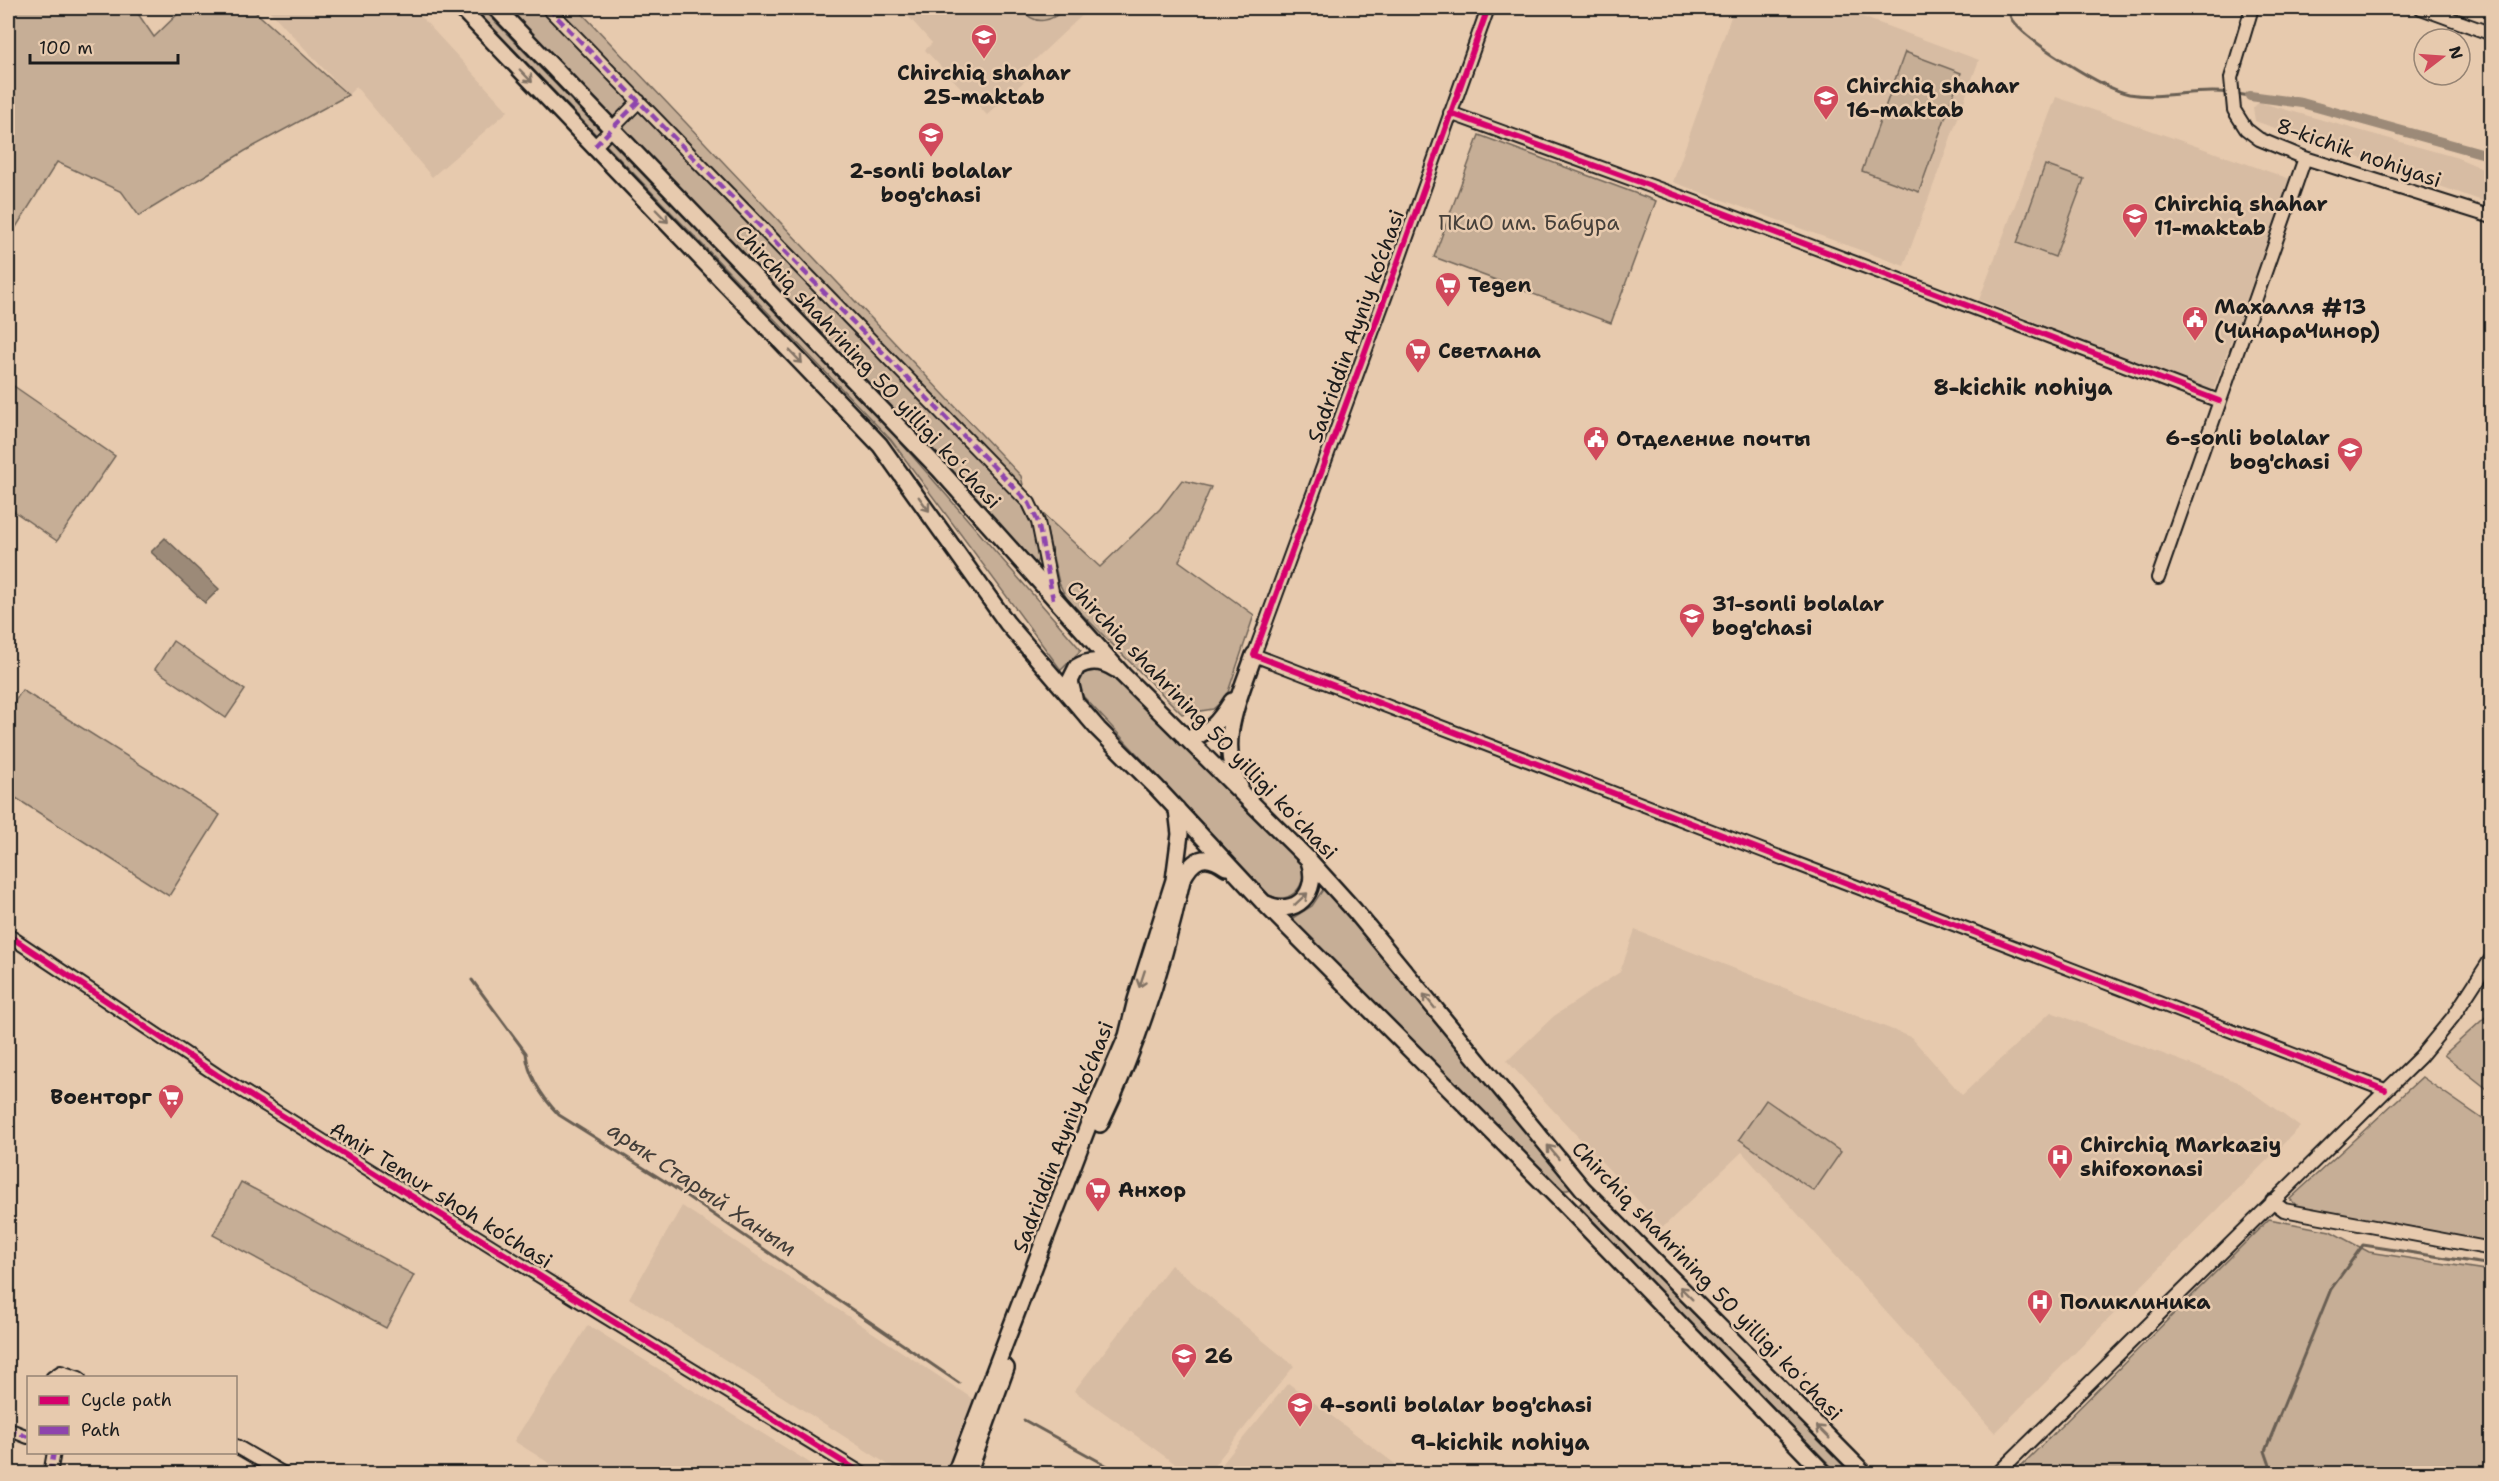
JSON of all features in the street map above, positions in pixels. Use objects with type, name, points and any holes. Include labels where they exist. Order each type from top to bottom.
[{"type":"main road","points":[[461,8],[880,445],[1007,624],[1083,711],[1262,901],[1565,1205],[1826,1473]]},
{"type":"main road","name":"Chirchiq shahrining 50 yilligi koʻchasi","points":[[496,8],[939,469],[1123,675],[1308,859],[1355,911],[1583,1189],[1857,1471]]},
{"type":"main road","points":[[1185,738],[1205,732],[1223,716],[1254,655]]},
{"type":"main road","points":[[1246,798],[1233,775],[1228,740],[1232,718],[1254,655]]},
{"type":"main road","points":[[1083,711],[1074,699],[1071,686],[1071,676],[1077,667],[1087,662],[1098,662],[1109,665],[1123,675]]},
{"type":"main road","name":"Sadriddin Ayniy ko‘chasi","points":[[955,1473],[1088,1126],[1127,1036],[1174,880],[1180,834],[1177,809]]},
{"type":"main road","name":"Sadriddin Ayniy ko‘chasi","points":[[968,1473],[1097,1130],[1123,1075],[1139,1032],[1182,880],[1194,862],[1204,858],[1219,862],[1238,876]]},
{"type":"main road","points":[[1262,901],[1272,907],[1284,908],[1304,899],[1310,890],[1312,880],[1308,859]]},
{"type":"main road","points":[[1565,1205],[1583,1189]]},
{"type":"street","points":[[548,8],[1029,503],[1038,522],[1053,599]]},
{"type":"street","name":"Sadriddin Ayniy ko‘chasi","points":[[1254,655],[1488,8]]},
{"type":"street","name":"8-kichik nohiyasi","points":[[2252,8],[2231,78],[2232,102],[2237,117],[2252,134],[2306,158],[2492,217]]},
{"type":"street","points":[[2421,8],[2492,34]]},
{"type":"street","points":[[594,146],[639,101]]},
{"type":"street","points":[[1450,113],[1692,201],[2219,401]]},
{"type":"street","points":[[2158,578],[2306,158]]},
{"type":"street","points":[[1254,655],[2385,1090]]},
{"type":"street","name":"Amir Temur shoh ko‘chasi","points":[[8,935],[218,1075],[591,1308],[863,1473]]},
{"type":"street","points":[[1997,1473],[2420,1058],[2492,957]]},
{"type":"street","points":[[2272,1201],[2284,1210],[2492,1249]]},
{"type":"street","points":[[54,1376],[61,1371],[76,1376]]},
{"type":"street","points":[[8,1429],[27,1434]]},
{"type":"street","points":[[237,1447],[284,1473]]},
{"type":"street","points":[[51,1473],[54,1454]]},
{"type":"shaded area","points":[[267,8],[413,8],[508,111],[432,177],[356,87],[348,95]]},
{"type":"shaded area","name":"Chirchiq shahar 25-maktab","points":[[901,8],[1090,8],[1024,70],[1030,76],[987,115],[925,50],[932,43]]},
{"type":"shaded area","name":"Chirchiq shahar 16-maktab","points":[[1734,8],[1838,8],[1979,60],[1904,266],[1673,182]]},
{"type":"shaded area","name":"Chirchiq shahar 11-maktab","points":[[2056,97],[2290,179],[2213,391],[1979,300]]},
{"type":"shaded area","points":[[2259,102],[2458,158],[2491,172],[2491,204],[2255,121],[2253,108]]},
{"type":"shaded area","points":[[165,538],[219,589],[205,603],[151,552]]},
{"type":"shaded area","points":[[1635,930],[1911,1037],[1962,1095],[2051,1012],[2238,1082],[2300,1127],[1995,1433],[1742,1152],[1663,1227],[1507,1061],[1554,1016],[1620,972]]},
{"type":"shaded area","points":[[682,1206],[976,1401],[945,1473],[901,1473],[629,1298]]},
{"type":"shaded area","name":"26","points":[[1171,1265],[1294,1366],[1208,1473],[1188,1473],[1074,1391]]},
{"type":"shaded area","points":[[588,1325],[826,1473],[565,1473],[514,1441]]},
{"type":"shaded area","name":"4-sonli bolalar bog'chasi","points":[[1288,1383],[1407,1473],[1215,1473]]},
{"type":"green space","points":[[8,8],[134,8],[154,37],[184,8],[251,8],[348,95],[245,151],[139,216],[122,192],[57,162],[8,240]]},
{"type":"green space","points":[[474,8],[482,8],[895,436],[1081,650],[1061,670],[891,440]]},
{"type":"green space","points":[[506,8],[577,8],[1021,476],[1037,547],[1038,559],[1034,568]]},
{"type":"green space","points":[[1021,8],[1066,8],[1049,19],[1038,20],[1026,14]]},
{"type":"green space","points":[[1905,52],[1961,73],[1919,192],[1862,171]]},
{"type":"green space","name":"ПКиО им. Бабура","points":[[1479,135],[1656,201],[1611,323],[1434,257]]},
{"type":"green space","points":[[2045,165],[2084,179],[2055,257],[2017,243]]},
{"type":"green space","points":[[8,382],[115,456],[57,541],[8,507]]},
{"type":"green space","points":[[1182,480],[1211,487],[1179,561],[1254,615],[1226,698],[1213,709],[1182,714],[1067,599],[1059,583],[1043,514],[1100,567],[1160,509]]},
{"type":"green space","points":[[173,641],[245,690],[226,718],[155,669]]},
{"type":"green space","points":[[1089,668],[1108,671],[1301,863],[1303,878],[1296,891],[1284,898],[1269,895],[1082,695],[1078,680],[1081,673]]},
{"type":"green space","points":[[22,690],[220,815],[169,896],[8,793],[8,712]]},
{"type":"green space","points":[[1324,888],[1571,1186],[1568,1190],[1561,1190],[1291,919],[1312,906]]},
{"type":"green space","points":[[2491,1012],[2491,1092],[2444,1055]]},
{"type":"green space","points":[[2422,1077],[2491,1125],[2491,1242],[2425,1232],[2297,1206],[2290,1199]]},
{"type":"green space","points":[[1766,1100],[1841,1152],[1814,1191],[1739,1139]]},
{"type":"green space","points":[[241,1182],[414,1275],[386,1328],[213,1235]]},
{"type":"green space","points":[[1583,1201],[1844,1466],[1838,1473],[1576,1208]]},
{"type":"green space","points":[[2269,1219],[2330,1231],[2369,1252],[2491,1271],[2491,1473],[2014,1473]]},
{"type":"waterway","points":[[2008,8],[2012,20],[2033,40],[2085,74],[2117,90],[2142,95],[2230,93]]},
{"type":"waterway","points":[[2237,94],[2250,96]]},
{"type":"waterway","points":[[2250,96],[2302,103],[2492,156]]},
{"type":"waterway","name":"арык Старый Ханым","points":[[472,980],[526,1053],[527,1062],[537,1086],[559,1115],[666,1182],[959,1383]]},
{"type":"waterway","name":"арык Старый Ханым","points":[[2273,1474],[2265,1451],[2331,1289],[2363,1245],[2492,1265]]},
{"type":"waterway","name":"арык Старый Ханым","points":[[1024,1420],[1122,1474]]},
{"type":"marked path","points":[[548,8],[1029,503],[1038,522],[1053,599]]},
{"type":"marked path","points":[[595,146],[639,101]]},
{"type":"marked path","points":[[8,1429],[27,1437]]},
{"type":"marked path","points":[[50,1474],[54,1454]]},
{"type":"cycle path","points":[[1488,8],[1254,655],[2385,1090]]},
{"type":"cycle path","points":[[1450,113],[1692,201],[2219,401]]},
{"type":"cycle path","points":[[8,935],[217,1075],[863,1474]]},
{"type":"place","name":"Chirchiq shahar 25-maktab","points":[[984,60]]},
{"type":"place","name":"Chirchiq shahar 16-maktab","points":[[1826,121]]},
{"type":"place","name":"2-sonli bolalar bog'chasi","points":[[931,158]]},
{"type":"place","name":"Chirchiq shahar 11-maktab","points":[[2135,239]]},
{"type":"place","name":"Tegen","points":[[1448,308]]},
{"type":"place","name":"Махалля #13 (ЧинараЧинор)","points":[[2195,342]]},
{"type":"place","name":"Светлана","points":[[1418,374]]},
{"type":"place","name":"Отделение почты","points":[[1596,462]]},
{"type":"place","name":"6-sonli bolalar bog'chasi","points":[[2350,473]]},
{"type":"place","name":"31-sonli bolalar bog'chasi","points":[[1692,639]]},
{"type":"place","name":"Военторг","points":[[171,1120]]},
{"type":"place","name":"Chirchiq Markaziy shifoxonasi","points":[[2060,1180]]},
{"type":"place","name":"Анхор","points":[[1098,1213]]},
{"type":"place","name":"Поликлиника","points":[[2040,1325]]},
{"type":"place","name":"26","points":[[1184,1379]]},
{"type":"place","name":"4-sonli bolalar bog'chasi","points":[[1300,1428]]},
{"type":"district","name":"8-kichik nohiya","points":[[2023,387]]},
{"type":"district","name":"9-kichik nohiya","points":[[1500,1442]]}]
